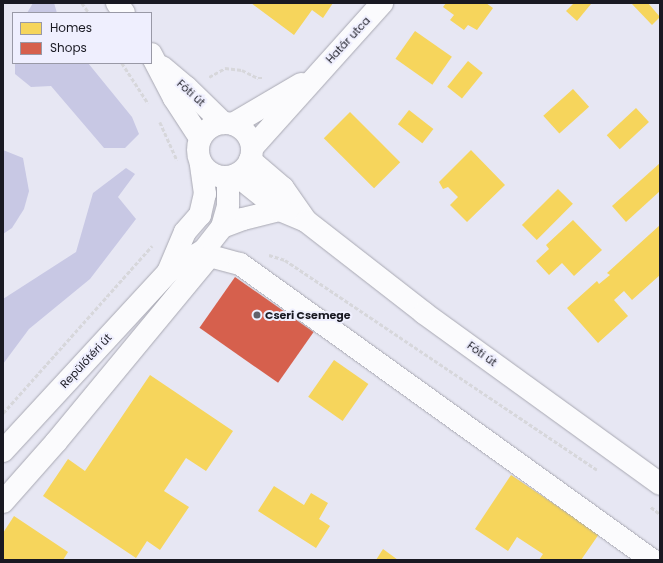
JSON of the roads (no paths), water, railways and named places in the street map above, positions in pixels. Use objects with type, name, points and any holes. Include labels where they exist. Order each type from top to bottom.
[{"type":"street","points":[[117,3],[123,12]]},
{"type":"street","name":"Határ utca","points":[[242,165],[314,77],[382,3]]},
{"type":"street","name":"Fóti út","points":[[154,59],[228,123],[242,129],[249,138],[242,165]]},
{"type":"street","name":"Fóti út","points":[[154,59],[174,98],[200,138]]},
{"type":"street","name":"Határ utca","points":[[228,123],[314,77]]},
{"type":"street","points":[[201,164],[198,151],[200,138],[206,130],[214,125],[228,123]]},
{"type":"street","name":"Fóti út","points":[[201,164],[213,174],[242,165],[283,188],[306,221]]},
{"type":"street","name":"Repülőtéri út","points":[[168,272],[185,232],[200,215],[205,194],[201,164]]},
{"type":"street","name":"Fóti út","points":[[242,165],[280,210],[306,221],[424,313],[660,484]]},
{"type":"street","name":"Repülőtéri út","points":[[3,451],[168,272],[204,250],[222,227],[242,165]]},
{"type":"street","points":[[222,227],[243,219],[280,210]]},
{"type":"street","points":[[3,502],[56,442],[210,256],[240,264],[652,560]]},
{"type":"place","name":"Cseri Csemege","points":[[257,315]]}]
